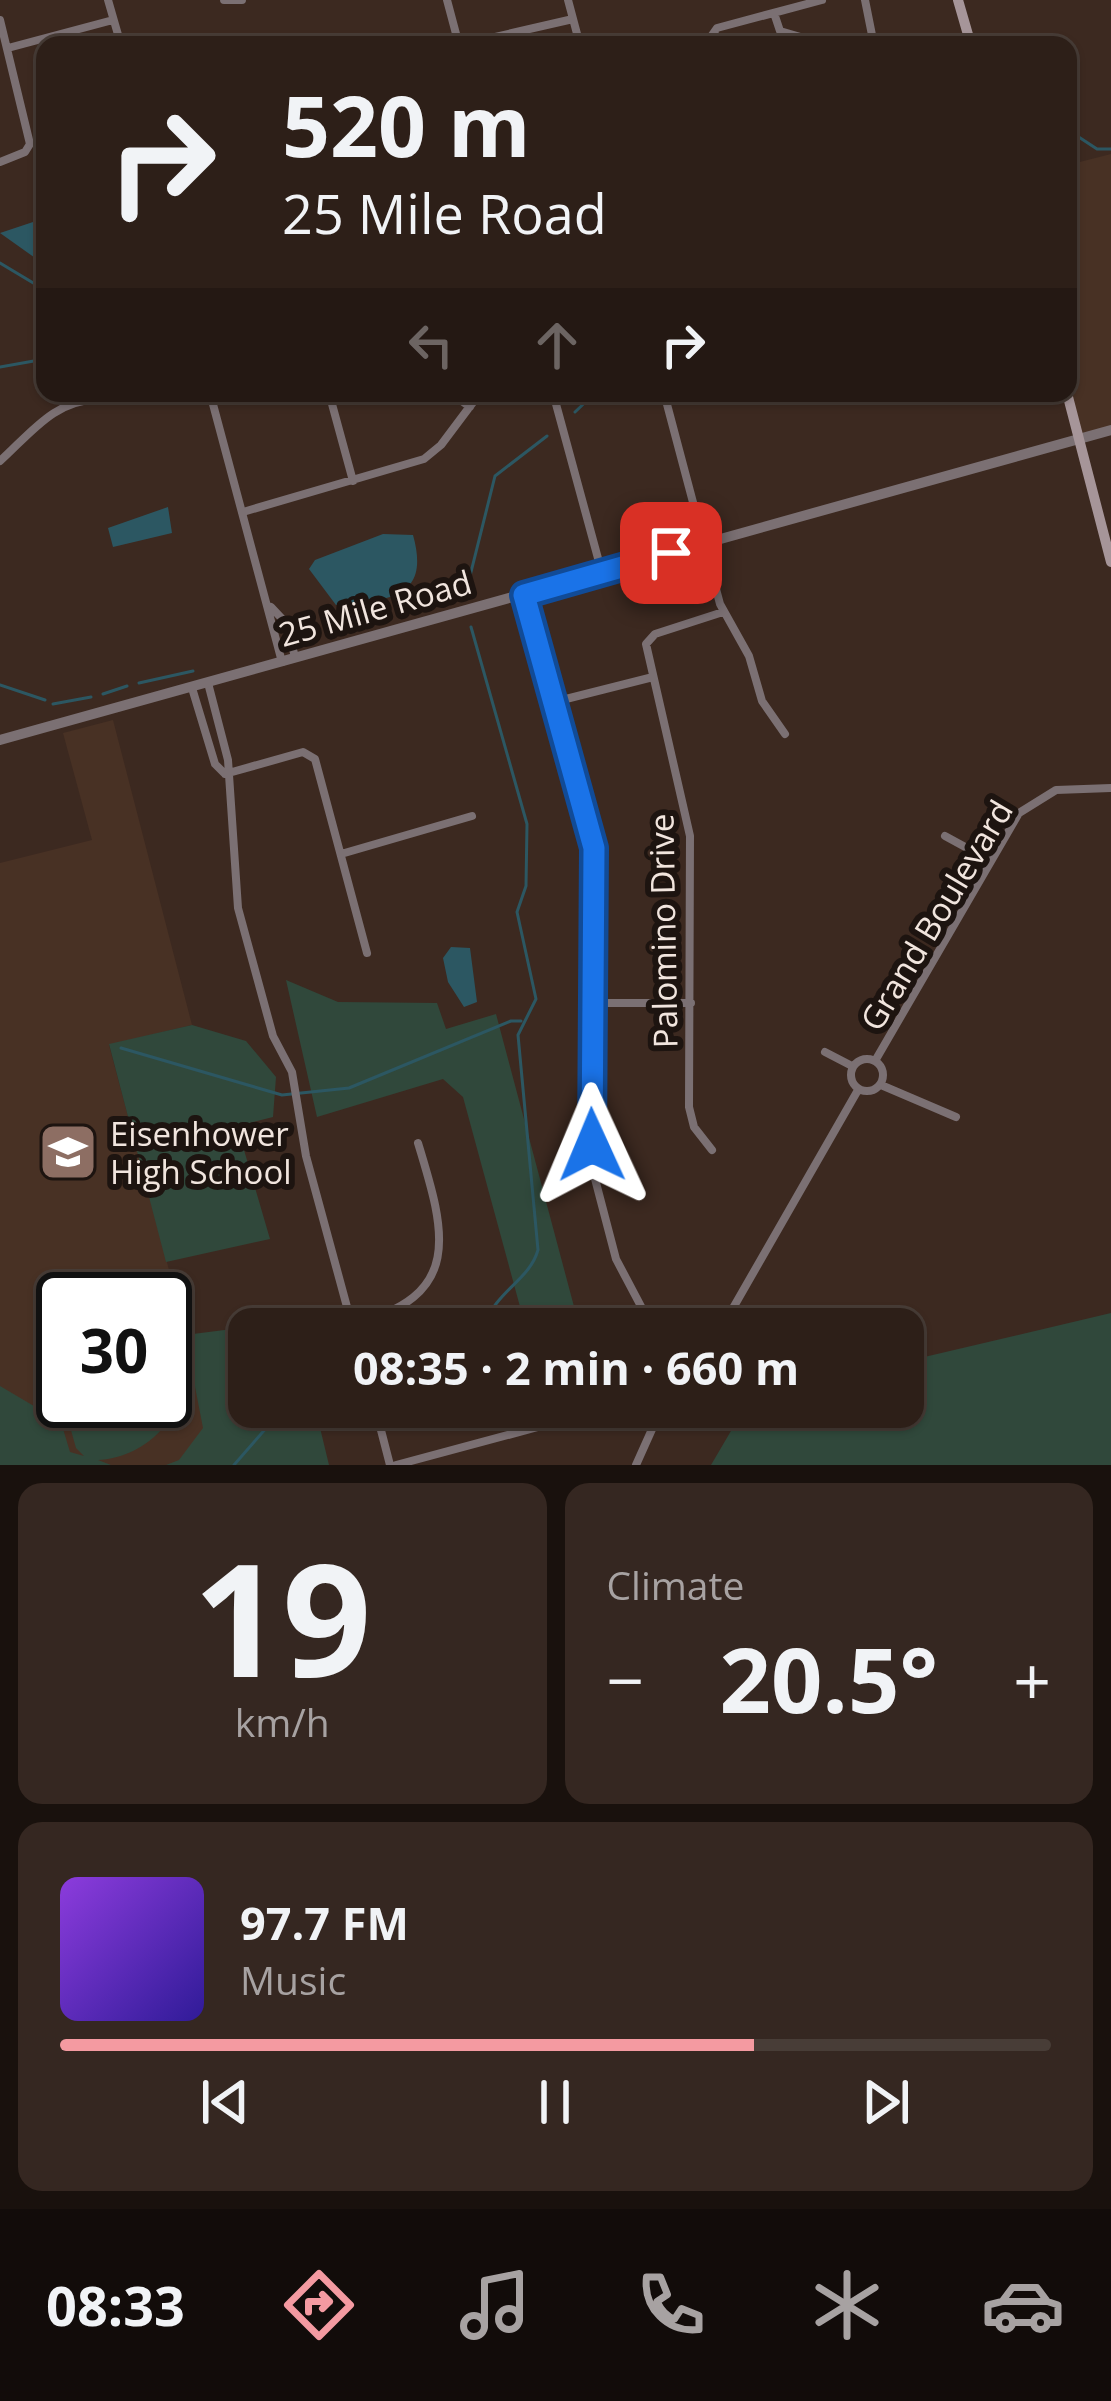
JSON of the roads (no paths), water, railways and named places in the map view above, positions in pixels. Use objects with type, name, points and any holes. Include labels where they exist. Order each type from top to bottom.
[{"type":"main road","points":[[958,0],[968,36]]},
{"type":"main road","points":[[1069,402],[1111,562]]},
{"type":"street","points":[[107,0],[118,36]]},
{"type":"street","points":[[225,0],[242,0]]},
{"type":"street","points":[[447,0],[457,36]]},
{"type":"street","points":[[568,0],[578,36]]},
{"type":"street","points":[[711,36],[717,28],[822,0]]},
{"type":"street","points":[[865,0],[872,36]]},
{"type":"street","points":[[774,13],[780,32],[795,36]]},
{"type":"street","points":[[499,36],[573,19]]},
{"type":"street","points":[[0,20],[28,149],[0,162]]},
{"type":"street","points":[[53,36],[113,20]]},
{"type":"street","points":[[8,48],[36,41]]},
{"type":"street","points":[[0,461],[60,407],[73,402]]},
{"type":"street","points":[[212,402],[289,661]]},
{"type":"street","points":[[331,402],[353,481]]},
{"type":"street","points":[[463,402],[470,407]]},
{"type":"street","points":[[243,512],[424,459],[441,446],[474,402]]},
{"type":"street","points":[[555,402],[602,573]]},
{"type":"street","points":[[666,402],[723,612],[749,656],[766,709],[785,734]]},
{"type":"street","name":"25 Mile Road","points":[[0,740],[1111,430]]},
{"type":"street","points":[[524,595],[594,848],[594,1175],[616,1259],[642,1308]]},
{"type":"street","name":"Palomino Drive","points":[[712,1150],[690,1118],[690,836],[653,677],[649,638],[723,612]]},
{"type":"street","points":[[554,702],[653,677]]},
{"type":"street","points":[[208,683],[221,730],[242,923],[273,1036],[292,1072],[306,1156],[348,1308]]},
{"type":"street","points":[[192,688],[205,735],[225,774]]},
{"type":"street","points":[[205,735],[221,730]]},
{"type":"street","points":[[225,774],[303,752],[315,759],[367,953]]},
{"type":"street","name":"Grand Boulevard","points":[[875,1061],[883,1073],[881,1084],[858,1090],[851,1081],[852,1066],[875,1061],[1018,813],[1041,796],[1069,788],[1111,788]]},
{"type":"street","points":[[341,854],[472,816]]},
{"type":"street","points":[[946,836],[989,860]]},
{"type":"street","points":[[592,1003],[691,1003]]},
{"type":"street","points":[[825,1052],[852,1066]]},
{"type":"street","points":[[881,1084],[956,1117]]},
{"type":"street","points":[[733,1308],[858,1090]]},
{"type":"street","points":[[402,1308],[433,1277],[441,1231],[418,1143]]},
{"type":"street","points":[[382,1428],[393,1465],[534,1428]]},
{"type":"street","points":[[635,1465],[652,1428]]},
{"type":"water","points":[[36,221],[36,259],[0,233]]},
{"type":"water","points":[[168,507],[172,533],[113,547],[108,528]]},
{"type":"water","points":[[383,534],[413,535],[417,556],[410,584],[388,598],[336,605],[309,569],[315,560]]},
{"type":"water","points":[[451,947],[470,948],[477,1002],[464,1007],[448,982],[443,958]]},
{"type":"waterway","points":[[1077,136],[1097,149],[1111,149]]},
{"type":"waterway","points":[[0,263],[36,285]]},
{"type":"waterway","points":[[0,367],[36,361]]},
{"type":"waterway","points":[[575,412],[586,402]]},
{"type":"waterway","points":[[466,592],[495,476],[547,436]]},
{"type":"waterway","points":[[471,627],[527,824],[526,886],[517,912],[536,999],[518,1035],[538,1250],[528,1270],[493,1308]]},
{"type":"waterway","points":[[139,683],[193,671]]},
{"type":"waterway","points":[[0,685],[45,700]]},
{"type":"waterway","points":[[103,694],[127,686]]},
{"type":"waterway","points":[[53,704],[91,697]]},
{"type":"waterway","points":[[121,1048],[282,1095],[349,1088],[511,1021],[521,1021]]},
{"type":"waterway","points":[[234,1465],[266,1428]]},
{"type":"place","name":"Eisenhower High School","points":[[68,1152]]}]
